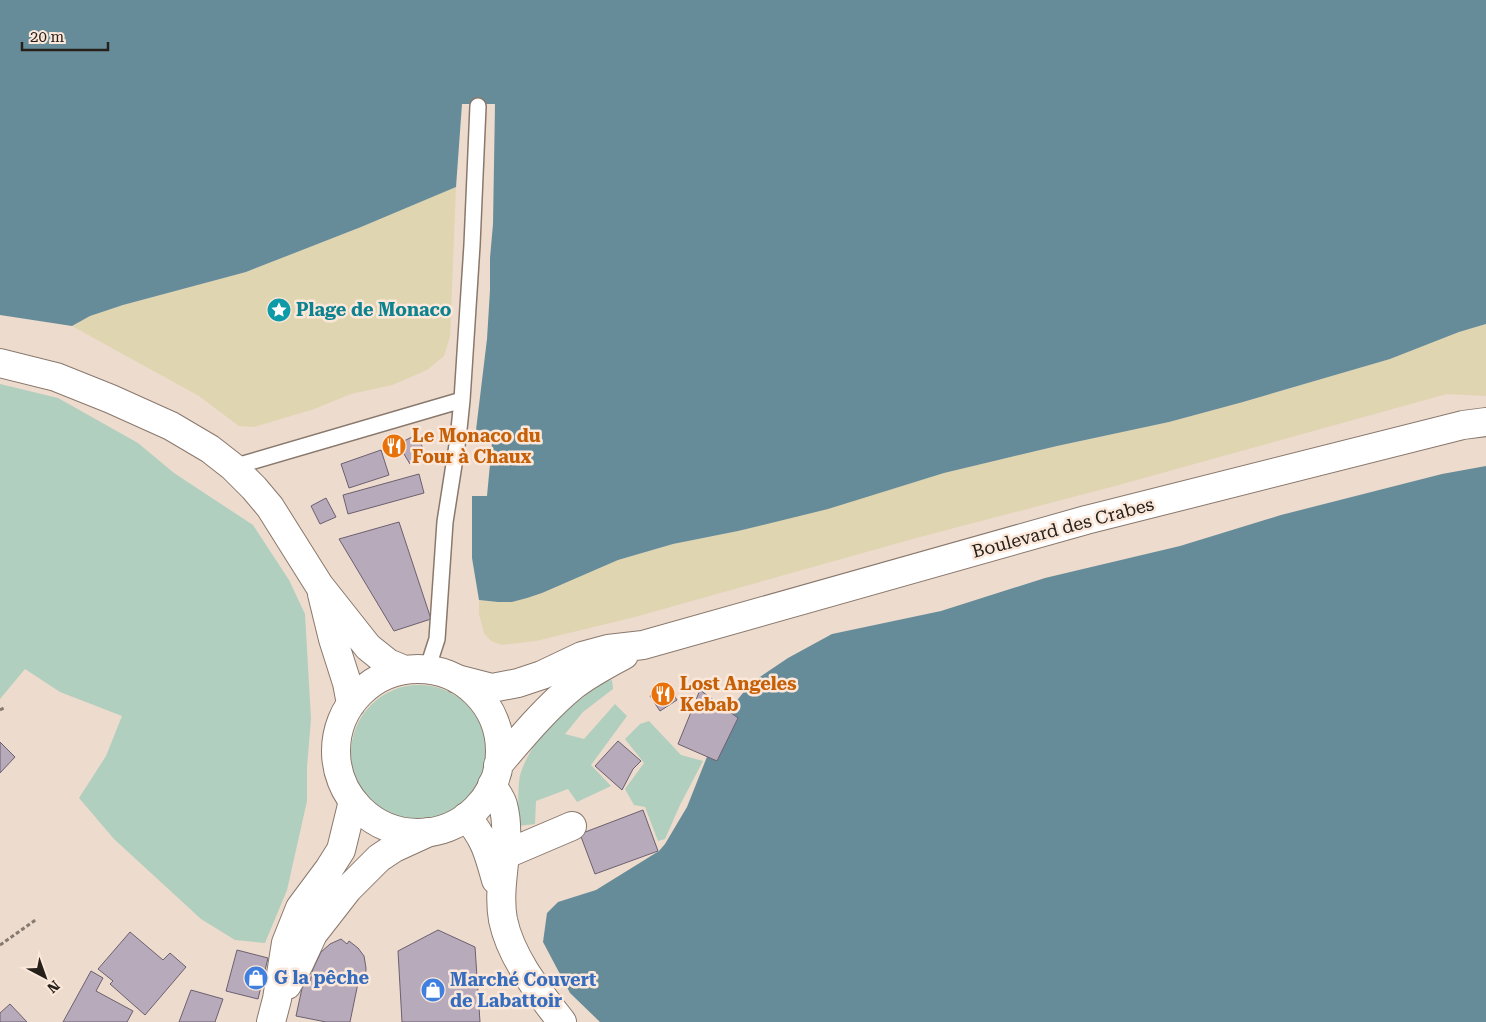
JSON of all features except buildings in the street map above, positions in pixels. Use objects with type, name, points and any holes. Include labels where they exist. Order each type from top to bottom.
[{"type":"main road","points":[[0,363],[56,377],[111,399],[170,426],[210,449],[233,467],[270,507],[320,585],[368,647],[388,663],[416,670],[443,673],[457,679],[478,696],[487,707],[496,725],[500,745],[495,775],[481,803],[466,817],[448,827],[429,832],[394,848],[379,858],[348,889],[313,934],[274,1011]]},
{"type":"main road","name":"Boulevard des Crabes","points":[[457,679],[492,688],[518,683],[542,675],[582,656],[643,645],[1086,520],[1463,425],[1486,422]]},
{"type":"main road","points":[[320,585],[351,704]]},
{"type":"main road","name":"Boulevard des Crabes","points":[[495,775],[536,721],[575,684],[643,645]]},
{"type":"main road","points":[[416,670],[384,677],[365,688],[351,704],[341,722],[338,736],[337,763],[342,784],[353,801],[368,816],[387,827],[408,832],[429,832]]},
{"type":"main road","points":[[495,775],[503,804],[506,825],[502,899],[503,920],[515,953],[558,1021]]},
{"type":"main road","points":[[274,1011],[286,943],[300,908],[341,850],[353,801]]},
{"type":"main road","points":[[466,817],[476,827],[486,845],[502,899]]},
{"type":"main road","points":[[504,855],[572,826]]},
{"type":"lane","points":[[416,670],[437,639],[445,522],[462,400],[472,244],[478,106]]},
{"type":"lane","points":[[233,467],[462,400]]},
{"type":"path","points":[[0,945],[37,919]]},
{"type":"green space","points":[[0,384],[58,398],[138,443],[174,473],[253,525],[289,580],[305,614],[311,719],[307,767],[307,801],[287,890],[265,943],[235,940],[201,919],[114,839],[79,798],[106,756],[122,716],[60,692],[25,669],[0,699]]},
{"type":"green space","points":[[612,680],[613,689],[583,712],[565,734],[584,739],[615,704],[627,716],[591,765],[611,786],[577,802],[568,789],[536,801],[535,824],[518,826],[521,772],[536,743],[556,720],[580,699],[606,681]]},
{"type":"green space","points":[[419,685],[445,690],[457,696],[467,705],[476,715],[482,727],[487,753],[482,779],[476,791],[467,801],[457,810],[445,816],[419,821],[393,816],[381,810],[371,801],[362,791],[356,779],[351,753],[356,727],[362,715],[371,705],[381,696],[393,690]]},
{"type":"green space","points":[[649,721],[681,755],[703,761],[665,839],[658,841],[645,807],[634,805],[625,789],[644,763],[625,739],[640,724]]},
{"type":"sand","name":"Plage de Monaco","points":[[456,187],[450,337],[444,356],[427,370],[392,385],[351,394],[314,409],[254,427],[239,426],[199,396],[72,326],[90,316],[123,305],[246,272]]},
{"type":"sand","points":[[1486,324],[1486,396],[1447,394],[1115,486],[920,537],[635,617],[536,641],[502,645],[491,641],[484,633],[479,614],[479,600],[512,602],[542,593],[618,560],[673,544],[738,531],[828,508],[944,473],[1169,422],[1243,402],[1390,359],[1459,332]]},
{"type":"water","points":[[0,0],[1486,0],[1486,324],[1459,332],[1390,359],[1243,402],[1169,422],[944,473],[828,509],[738,531],[673,544],[618,560],[542,593],[512,602],[479,600],[472,558],[472,496],[487,496],[493,432],[476,430],[487,339],[490,290],[495,104],[462,104],[456,187],[246,272],[123,305],[90,316],[72,326],[0,315]]},
{"type":"water","points":[[1486,466],[1486,1022],[600,1022],[570,993],[543,942],[547,913],[558,902],[596,890],[659,851],[687,807],[722,719],[751,683],[788,658],[832,634],[941,611],[1045,578],[1180,546],[1281,515],[1442,474]]},
{"type":"place","name":"Plage de Monaco","points":[[279,310]]},
{"type":"place","name":"Le Monaco du Four à Chaux","points":[[394,446]]},
{"type":"place","name":"Lost Angeles Kebab","points":[[663,694]]},
{"type":"place","name":"G la pêche","points":[[256,978]]},
{"type":"place","name":"Marché Couvert de Labattoir","points":[[433,990]]}]
